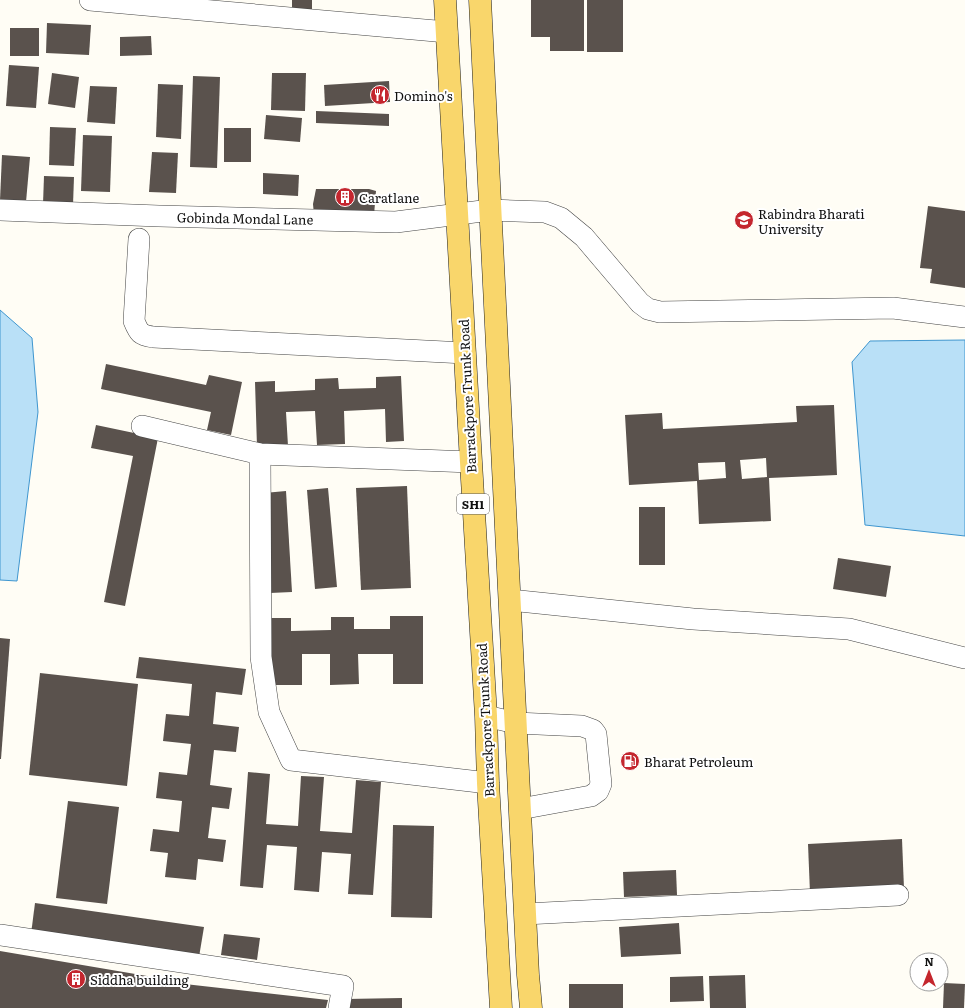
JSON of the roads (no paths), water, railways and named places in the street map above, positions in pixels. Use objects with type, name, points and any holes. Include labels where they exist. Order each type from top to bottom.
[{"type":"main road","name":"Barrackpore Trunk Road","points":[[445,0],[486,716],[488,783],[500,1008]]},
{"type":"main road","name":"SH1","points":[[480,0],[528,975],[531,1008]]},
{"type":"street","points":[[90,0],[447,32]]},
{"type":"street","name":"Gobinda Mondal Lane","points":[[0,210],[396,222],[490,210],[545,212],[560,218],[584,237],[640,303],[648,309],[660,312],[893,308],[965,318]]},
{"type":"street","points":[[139,239],[134,321],[137,330],[142,335],[153,337],[465,353]]},
{"type":"street","points":[[142,426],[260,454],[471,462]]},
{"type":"street","points":[[260,454],[261,657],[269,712],[290,760],[488,783]]},
{"type":"street","points":[[510,600],[693,619],[849,629],[965,658]]},
{"type":"street","points":[[486,716],[516,722],[582,726],[593,730],[596,734],[601,784],[598,792],[591,796],[520,809]]},
{"type":"street","points":[[525,914],[898,895]]},
{"type":"street","points":[[0,935],[343,986],[339,1008]]},
{"type":"water","points":[[0,310],[32,338],[38,412],[17,581],[0,580]]},
{"type":"water","points":[[965,340],[965,536],[865,525],[852,362],[870,341]]},
{"type":"place","name":"Domino's","points":[[380,95]]},
{"type":"place","name":"Caratlane","points":[[345,197]]},
{"type":"place","name":"Rabindra Bharati University","points":[[744,220]]},
{"type":"place","name":"Bharat Petroleum","points":[[630,761]]},
{"type":"place","name":"Siddha building","points":[[76,979]]}]
